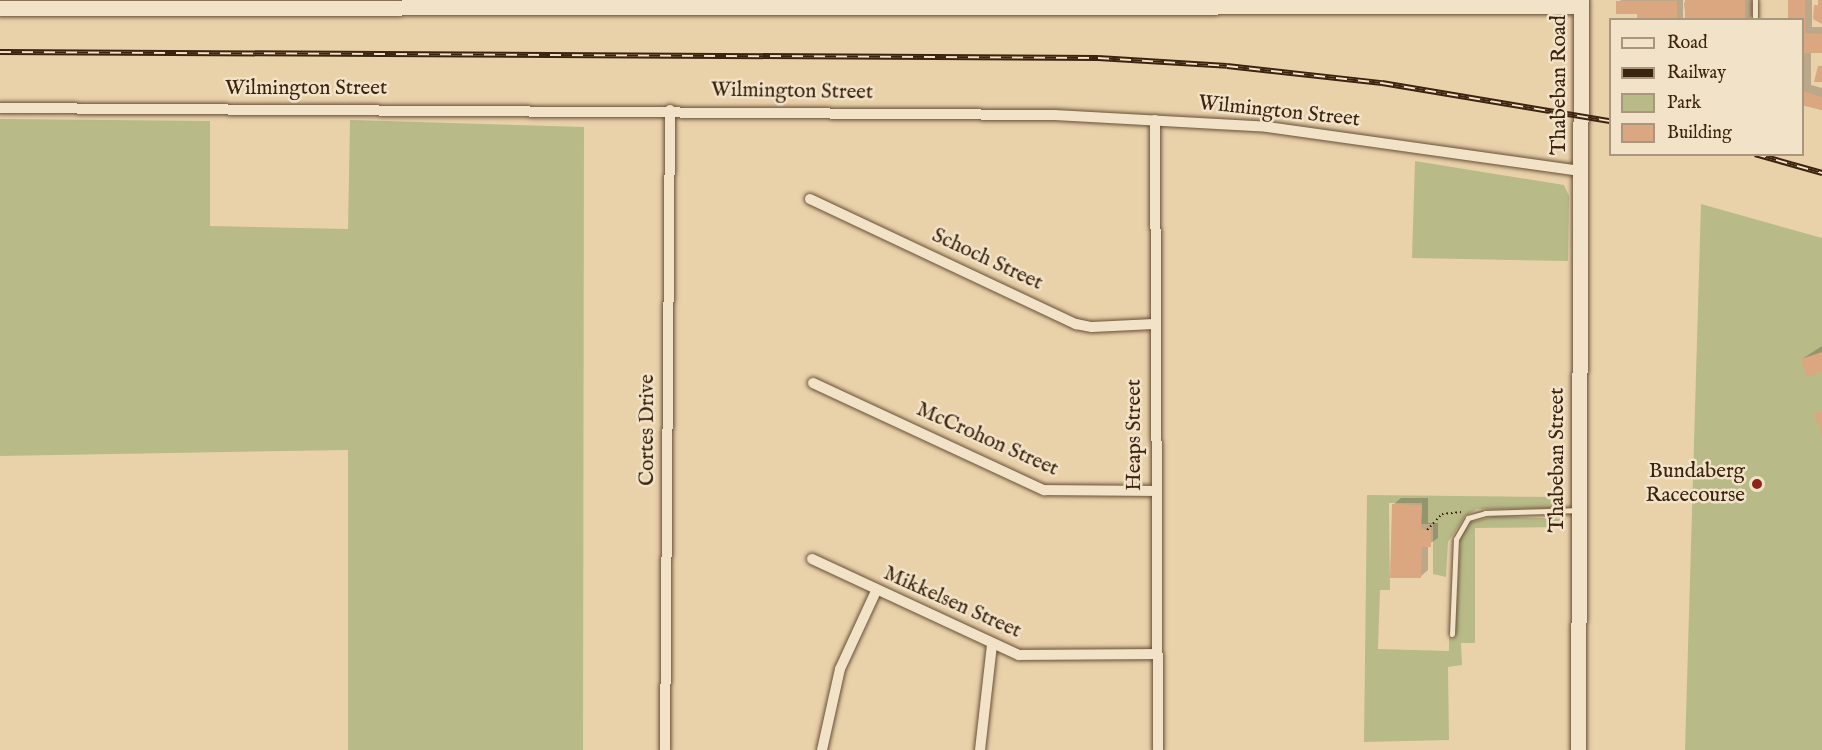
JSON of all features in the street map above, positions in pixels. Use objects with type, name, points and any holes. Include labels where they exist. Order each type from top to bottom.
[{"type":"street","points":[[0,8],[291,5],[1581,3]]},
{"type":"street","name":"Thabeban Road","points":[[1581,3],[1581,171]]},
{"type":"street","name":"Wilmington Street","points":[[0,108],[939,112],[1155,120],[1267,127],[1581,171]]},
{"type":"street","name":"Cortes Drive","points":[[665,750],[670,110]]},
{"type":"street","name":"Heaps Street","points":[[1155,120],[1154,324],[1158,750]]},
{"type":"street","name":"Thabeban Street","points":[[1578,750],[1581,171]]},
{"type":"street","name":"Schoch Street","points":[[810,198],[1076,324],[1092,327],[1154,324]]},
{"type":"street","name":"McCrohon Street","points":[[813,383],[1044,490],[1155,491]]},
{"type":"street","name":"Mikkelsen Street","points":[[812,559],[876,591],[1019,655],[1156,654]]},
{"type":"street","points":[[822,750],[840,669],[876,591]]},
{"type":"street","points":[[980,750],[992,644]]},
{"type":"lane","points":[[1755,0],[1755,18]]},
{"type":"lane","points":[[1452,634],[1458,531],[1473,516],[1579,510]]},
{"type":"path","points":[[1427,530],[1442,514],[1454,511],[1473,516]]},
{"type":"green space","points":[[0,119],[210,121],[210,226],[348,229],[350,120],[584,127],[583,750],[348,750],[348,450],[0,456]]},
{"type":"green space","points":[[1415,161],[1564,185],[1569,196],[1568,261],[1412,258]]},
{"type":"green space","name":"Bundaberg Racecourse","points":[[1701,204],[1822,238],[1822,750],[1685,750]]},
{"type":"green space","points":[[1367,495],[1555,497],[1554,508],[1477,509],[1465,516],[1448,542],[1446,577],[1433,574],[1433,524],[1421,524],[1422,503],[1389,503],[1390,590],[1380,590],[1378,649],[1449,651],[1449,637],[1455,636],[1461,535],[1468,523],[1495,516],[1560,519],[1560,527],[1475,528],[1475,643],[1461,643],[1462,665],[1448,667],[1449,740],[1364,742]]},
{"type":"building","points":[[1685,0],[1745,0],[1745,18],[1685,18]]},
{"type":"building","points":[[1788,0],[1805,0],[1805,33],[1822,34],[1822,53],[1804,54],[1804,18],[1788,18]]},
{"type":"building","points":[[1818,0],[1822,0],[1822,24],[1813,19],[1814,5],[1818,5]]},
{"type":"building","points":[[1616,1],[1677,1],[1677,18],[1637,18],[1637,14],[1616,14]]},
{"type":"building","points":[[1818,66],[1822,66],[1822,82],[1814,82]]},
{"type":"building","points":[[1804,92],[1822,97],[1822,110],[1804,106]]},
{"type":"building","points":[[1822,352],[1822,372],[1807,377],[1801,359]]},
{"type":"building","points":[[1822,411],[1822,435],[1814,413]]},
{"type":"building","points":[[1392,504],[1422,505],[1421,529],[1431,530],[1431,547],[1422,547],[1421,578],[1390,578]]},
{"type":"railway","points":[[0,52],[1098,58],[1227,66],[1382,83],[1609,121]]},
{"type":"railway","points":[[1762,156],[1822,173]]},
{"type":"place","name":"Bundaberg Racecourse","points":[[1757,484]]}]
